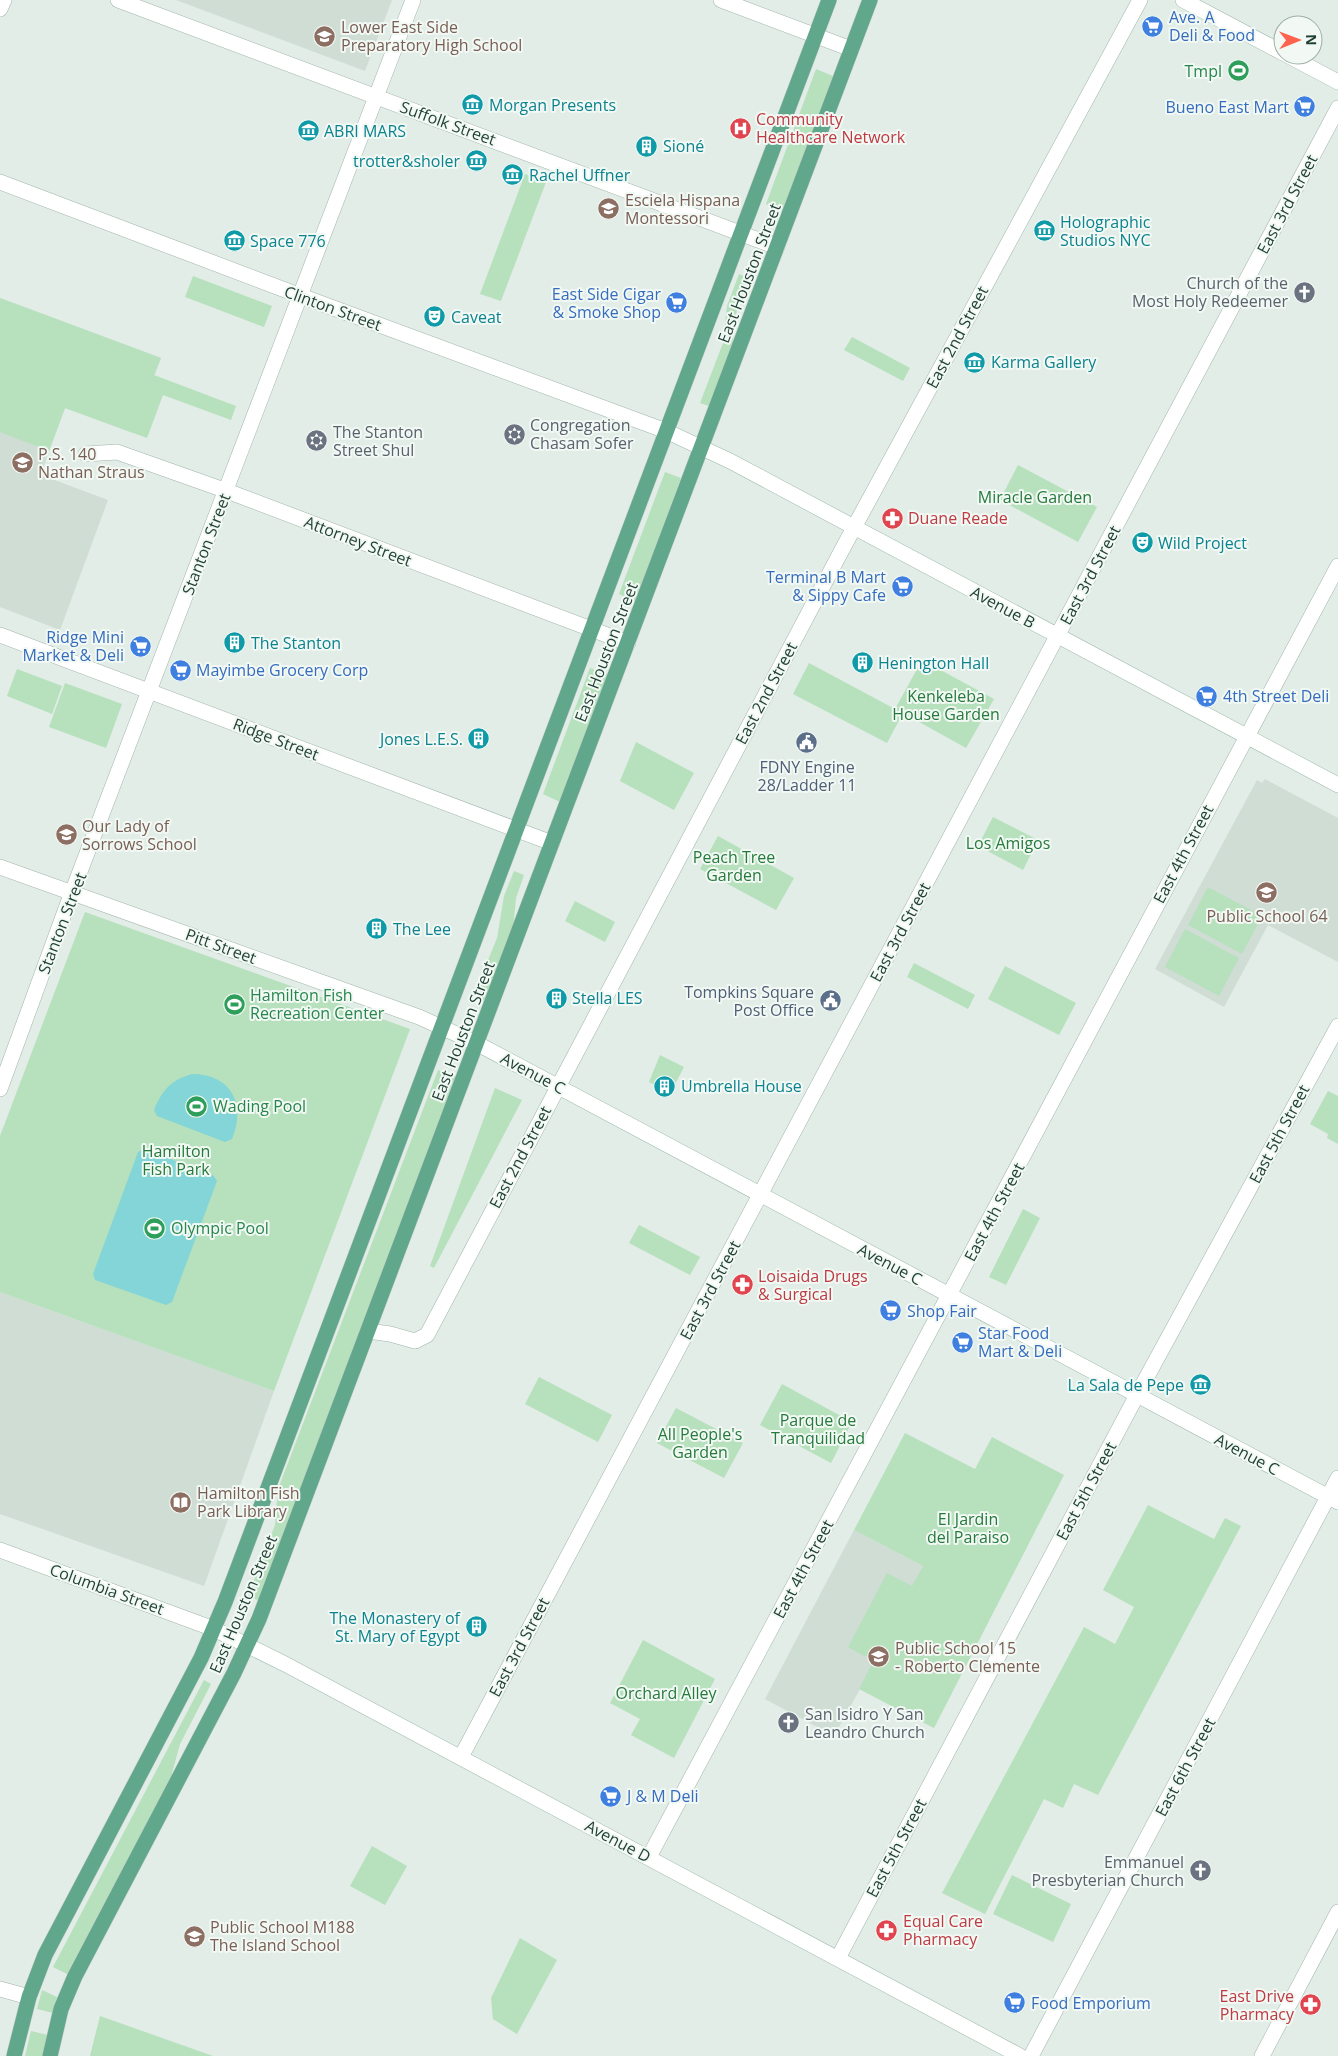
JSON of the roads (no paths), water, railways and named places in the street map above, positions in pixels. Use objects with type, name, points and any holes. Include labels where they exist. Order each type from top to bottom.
[{"type":"main road","name":"East Houston Street","points":[[14,2056],[29,1997],[46,1955],[202,1658],[214,1629],[829,0]]},
{"type":"main road","name":"East Houston Street","points":[[50,2056],[61,2009],[74,1976],[248,1645],[870,0]]},
{"type":"street","points":[[0,9],[4,0]]},
{"type":"street","name":"Suffolk Street","points":[[118,0],[777,247]]},
{"type":"street","name":"Stanton Street","points":[[0,1089],[413,0]]},
{"type":"street","points":[[721,0],[851,49]]},
{"type":"street","name":"East 2nd Street","points":[[368,1331],[390,1334],[415,1341],[427,1335],[854,527],[1140,0]]},
{"type":"street","points":[[1184,0],[1273,48]]},
{"type":"street","points":[[1306,65],[1338,82]]},
{"type":"street","name":"East 3rd Street","points":[[461,1757],[1338,108]]},
{"type":"street","name":"Clinton Street","points":[[0,182],[666,431]]},
{"type":"street","name":"Avenue B","points":[[666,431],[702,447],[854,527],[1338,785]]},
{"type":"street","name":"Attorney Street","points":[[86,454],[117,452],[227,491],[628,643]]},
{"type":"street","name":"East 4th Street","points":[[649,1857],[1338,566]]},
{"type":"street","name":"Ridge Street","points":[[0,635],[552,843]]},
{"type":"street","name":"Pitt Street","points":[[0,867],[410,1014],[441,1027]]},
{"type":"street","name":"East 5th Street","points":[[838,1958],[1137,1395],[1338,1026]]},
{"type":"street","name":"Avenue C","points":[[441,1027],[476,1043],[1333,1499]]},
{"type":"street","name":"East 6th Street","points":[[1031,2056],[1333,1499],[1338,1478]]},
{"type":"street","name":"Columbia Street","points":[[0,1550],[214,1629]]},
{"type":"street","name":"Avenue D","points":[[214,1629],[461,1757],[1020,2056]]},
{"type":"street","points":[[1262,2056],[1338,1912]]},
{"type":"street","points":[[0,1988],[29,1997]]},
{"type":"water","name":"Wading Pool","points":[[192,1074],[206,1075],[217,1079],[232,1094],[236,1103],[237,1114],[232,1139],[225,1142],[157,1116],[154,1110],[164,1091],[178,1079]]},
{"type":"water","name":"Olympic Pool","points":[[144,1149],[213,1175],[217,1181],[172,1302],[166,1305],[95,1280],[93,1274],[138,1152]]},
{"type":"place","name":"Ave. A Deli & Food","points":[[1153,26]]},
{"type":"place","name":"Lower East Side Preparatory High School","points":[[325,36]]},
{"type":"place","name":"Tmpl","points":[[1238,71]]},
{"type":"place","name":"Morgan Presents","points":[[473,105]]},
{"type":"place","name":"Bueno East Mart","points":[[1305,107]]},
{"type":"place","name":"Community Healthcare Network","points":[[740,128]]},
{"type":"place","name":"ABRI MARS","points":[[308,131]]},
{"type":"place","name":"Sioné","points":[[647,146]]},
{"type":"place","name":"trotter&sholer","points":[[476,161]]},
{"type":"place","name":"Rachel Uffner","points":[[513,175]]},
{"type":"place","name":"Esciela Hispana Montessori","points":[[609,209]]},
{"type":"place","name":"Holographic Studios NYC","points":[[1044,231]]},
{"type":"place","name":"Space 776","points":[[234,241]]},
{"type":"place","name":"Church of the Most Holy Redeemer","points":[[1304,292]]},
{"type":"place","name":"East Side Cigar & Smoke Shop","points":[[677,303]]},
{"type":"place","name":"Caveat","points":[[435,317]]},
{"type":"place","name":"Karma Gallery","points":[[975,362]]},
{"type":"place","name":"Congregation Chasam Sofer","points":[[514,434]]},
{"type":"place","name":"The Stanton Street Shul","points":[[317,441]]},
{"type":"place","name":"P.S. 140 Nathan Straus","points":[[22,463]]},
{"type":"place","name":"Duane Reade","points":[[892,518]]},
{"type":"place","name":"Wild Project","points":[[1142,543]]},
{"type":"place","name":"Terminal B Mart & Sippy Cafe","points":[[902,586]]},
{"type":"place","name":"The Stanton","points":[[235,643]]},
{"type":"place","name":"Ridge Mini Market & Deli","points":[[140,646]]},
{"type":"place","name":"Henington Hall","points":[[862,663]]},
{"type":"place","name":"Mayimbe Grocery Corp","points":[[180,670]]},
{"type":"place","name":"4th Street Deli","points":[[1207,696]]},
{"type":"place","name":"Jones L.E.S.","points":[[479,739]]},
{"type":"place","name":"FDNY Engine 28/Ladder 11","points":[[807,743]]},
{"type":"place","name":"Our Lady of Sorrows School","points":[[66,835]]},
{"type":"place","name":"Public School 64","points":[[1267,892]]},
{"type":"place","name":"The Lee","points":[[377,929]]},
{"type":"place","name":"Stella LES","points":[[556,998]]},
{"type":"place","name":"Tompkins Square Post Office","points":[[830,1001]]},
{"type":"place","name":"Hamilton Fish Recreation Center","points":[[234,1004]]},
{"type":"place","name":"Umbrella House","points":[[665,1086]]},
{"type":"place","name":"Wading Pool","points":[[197,1106]]},
{"type":"place","name":"Olympic Pool","points":[[155,1228]]},
{"type":"place","name":"Loisaida Drugs & Surgical","points":[[742,1285]]},
{"type":"place","name":"Shop Fair","points":[[891,1311]]},
{"type":"place","name":"Star Food Mart & Deli","points":[[962,1342]]},
{"type":"place","name":"La Sala de Pepe","points":[[1200,1385]]},
{"type":"place","name":"Hamilton Fish Park Library","points":[[181,1502]]},
{"type":"place","name":"The Monastery of St. Mary of Egypt","points":[[476,1627]]},
{"type":"place","name":"Public School 15 - Roberto Clemente","points":[[879,1657]]},
{"type":"place","name":"San Isidro Y San Leandro Church","points":[[789,1723]]},
{"type":"place","name":"J & M Deli","points":[[611,1796]]},
{"type":"place","name":"Emmanuel Presbyterian Church","points":[[1200,1871]]},
{"type":"place","name":"Equal Care Pharmacy","points":[[887,1930]]},
{"type":"place","name":"Public School M188 The Island School","points":[[194,1936]]},
{"type":"place","name":"Food Emporium","points":[[1015,2003]]},
{"type":"place","name":"East Drive Pharmacy","points":[[1310,2005]]},
{"type":"park label","name":"Miracle Garden","points":[[1035,497]]},
{"type":"park label","name":"Kenkeleba House Garden","points":[[946,705]]},
{"type":"park label","name":"Los Amigos","points":[[1008,843]]},
{"type":"park label","name":"Peach Tree Garden","points":[[734,866]]},
{"type":"park label","name":"Hamilton Fish Park","points":[[176,1160]]},
{"type":"park label","name":"Parque de Tranquilidad","points":[[818,1429]]},
{"type":"park label","name":"All People's Garden","points":[[700,1443]]},
{"type":"park label","name":"El Jardin del Paraiso","points":[[968,1528]]},
{"type":"park label","name":"Orchard Alley","points":[[666,1693]]}]
